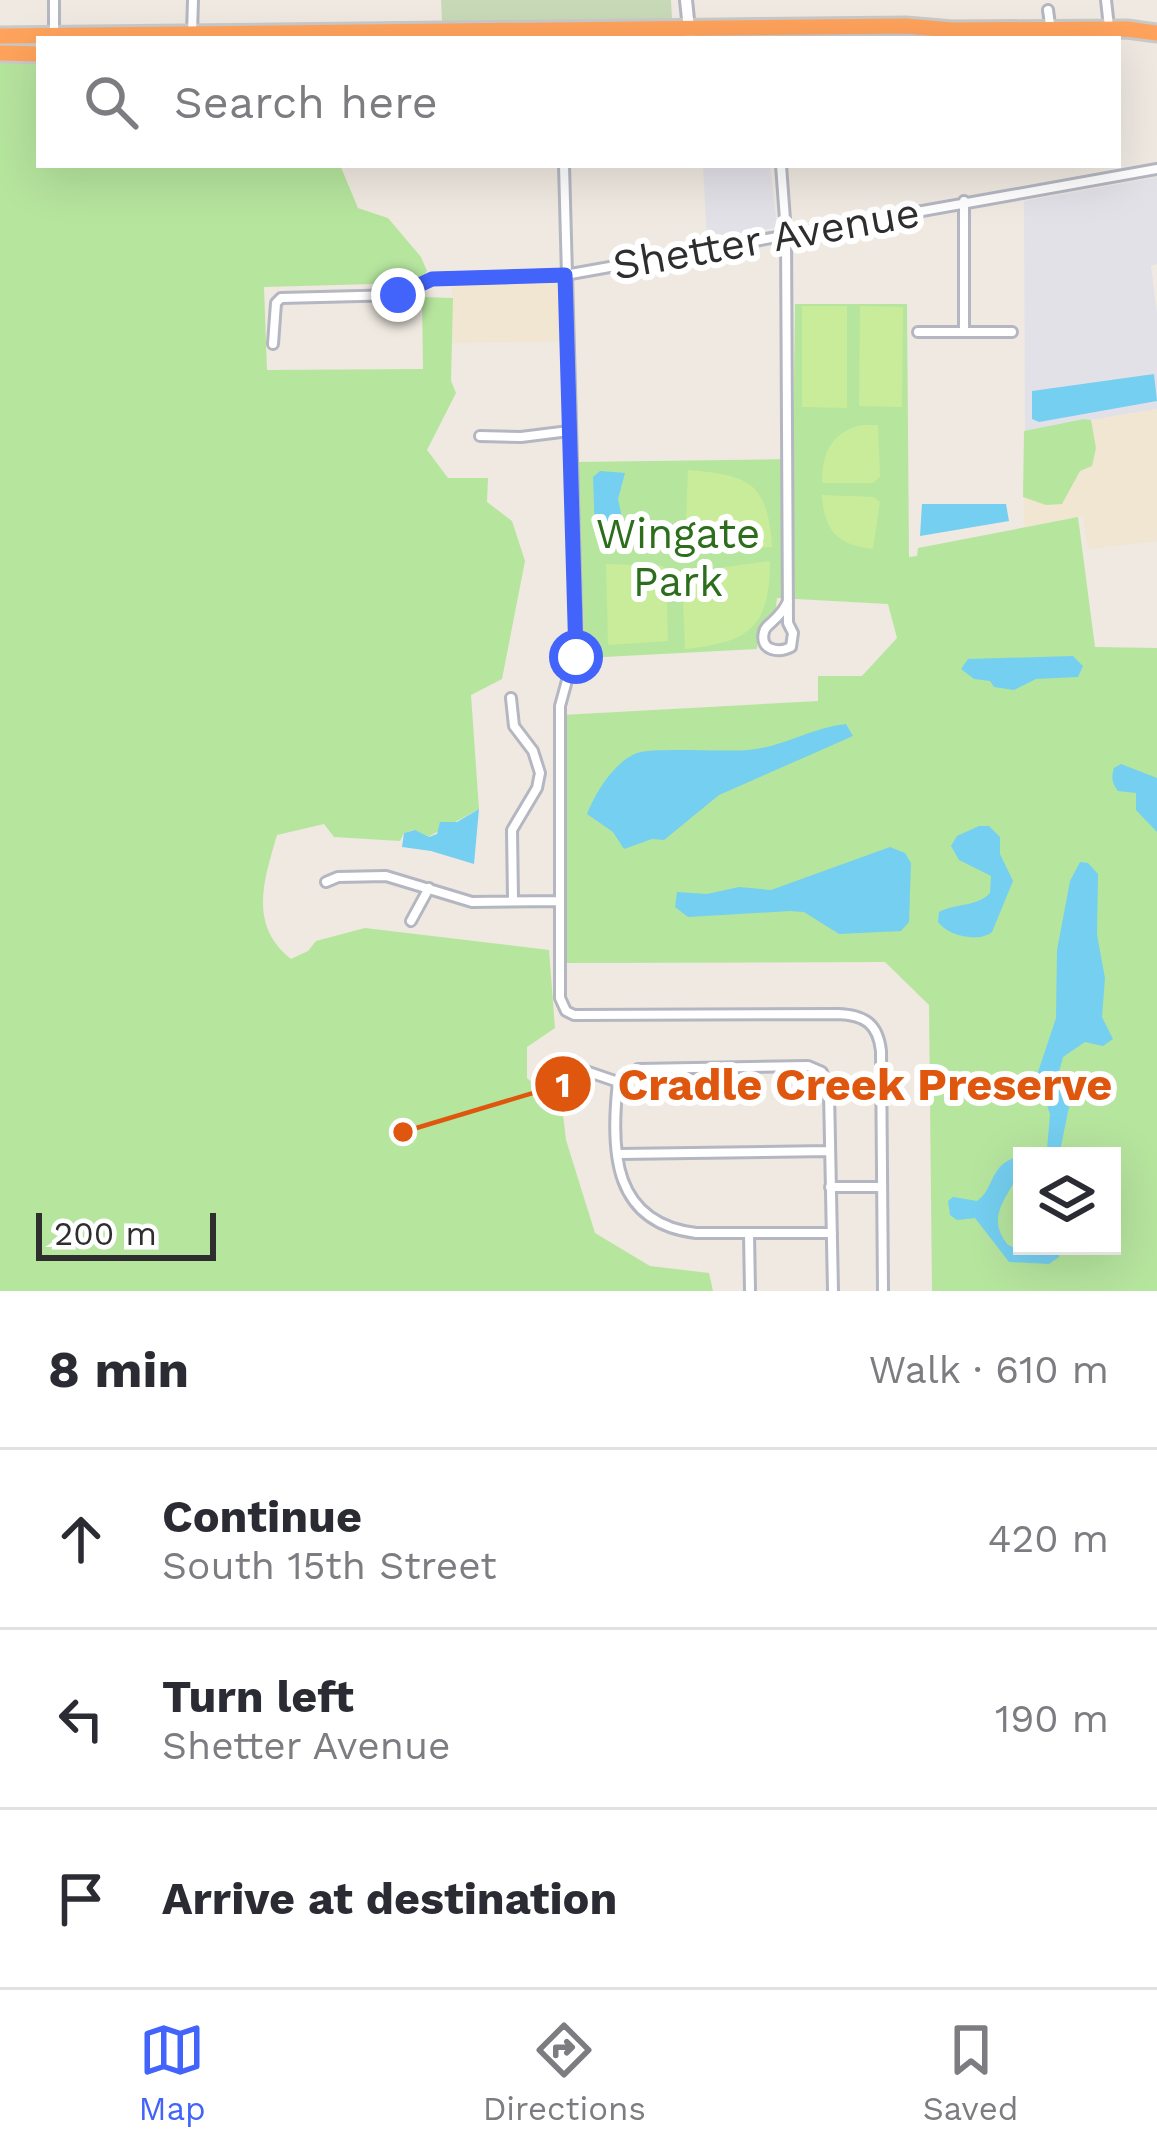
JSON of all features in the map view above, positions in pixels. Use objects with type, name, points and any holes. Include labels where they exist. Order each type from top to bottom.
[{"type":"highway","points":[[434,36],[690,35],[906,26],[1051,34],[1110,29],[1136,33],[1157,28]]},
{"type":"highway","points":[[924,36],[952,30]]},
{"type":"highway","points":[[0,36],[36,37]]},
{"type":"highway","points":[[146,36],[268,36]]},
{"type":"highway","points":[[0,53],[36,54]]},
{"type":"street","points":[[54,0],[54,36]]},
{"type":"street","points":[[192,35],[194,0]]},
{"type":"street","points":[[686,0],[690,35]]},
{"type":"street","points":[[1106,0],[1110,29]]},
{"type":"street","points":[[1048,10],[1051,34]]},
{"type":"street","points":[[564,168],[577,644],[560,706],[560,998],[565,1010],[574,1015],[838,1014],[866,1018],[874,1026],[881,1051],[883,1291]]},
{"type":"street","points":[[781,168],[791,647],[773,651],[763,633],[788,601]]},
{"type":"street","points":[[1070,168],[1072,182]]},
{"type":"street","name":"Shetter Avenue","points":[[273,344],[276,303],[281,298],[398,295],[432,279],[565,275],[1157,169]]},
{"type":"street","points":[[964,201],[964,332]]},
{"type":"street","points":[[918,332],[1012,332]]},
{"type":"street","points":[[480,436],[569,431]]},
{"type":"street","points":[[776,621],[791,628]]},
{"type":"street","points":[[511,698],[514,726],[533,752],[540,773],[537,788],[512,830],[513,899]]},
{"type":"street","points":[[326,882],[338,877],[386,876],[472,902],[559,901]]},
{"type":"street","points":[[411,921],[429,888]]},
{"type":"street","points":[[618,1082],[638,1069],[808,1066],[822,1072],[828,1082],[832,1291]]},
{"type":"street","points":[[583,1070],[618,1082]]},
{"type":"street","points":[[618,1082],[623,1186],[642,1213],[677,1231],[832,1233]]},
{"type":"street","points":[[619,1154],[830,1151]]},
{"type":"street","points":[[830,1187],[882,1187]]},
{"type":"street","points":[[749,1233],[750,1291]]},
{"type":"shaded area","points":[[703,168],[770,168],[777,227],[707,241]]},
{"type":"shaded area","points":[[1157,177],[1157,264],[1151,266],[1157,314],[1157,409],[1025,431],[1024,201]]},
{"type":"shaded area","points":[[561,281],[562,341],[452,343],[452,283]]},
{"type":"shaded area","points":[[1157,409],[1157,541],[1088,549],[1083,516],[1024,527],[1025,431]]},
{"type":"green space","points":[[441,0],[671,0],[672,19],[442,21]]},
{"type":"green space","points":[[0,63],[36,64],[36,168],[341,168],[358,208],[388,218],[421,257],[427,271],[423,278],[411,283],[264,287],[267,370],[423,369],[422,297],[453,298],[451,381],[456,393],[427,450],[448,478],[488,478],[487,502],[512,521],[525,561],[502,679],[471,695],[479,809],[428,837],[414,830],[404,833],[400,841],[334,837],[324,824],[277,835],[264,885],[264,917],[278,946],[291,959],[316,941],[365,928],[549,950],[555,1028],[527,1047],[527,1078],[538,1088],[560,1089],[566,1140],[595,1233],[650,1266],[709,1273],[713,1291],[0,1291]]},
{"type":"green space","name":"Wingate Park","points":[[795,304],[907,304],[909,557],[917,556],[918,548],[1078,517],[1095,647],[1157,648],[1157,1291],[932,1291],[929,1005],[885,962],[565,963],[562,715],[818,701],[818,676],[862,676],[897,638],[888,604],[777,598],[775,615],[761,629],[757,649],[585,658],[577,462],[793,459]]},
{"type":"green space","points":[[802,306],[847,306],[847,408],[802,407]]},
{"type":"green space","points":[[860,306],[903,307],[902,407],[859,406]]},
{"type":"green space","points":[[1091,420],[1096,448],[1092,466],[1080,471],[1062,504],[1046,505],[1023,497],[1024,431]]},
{"type":"green space","points":[[862,425],[878,425],[880,477],[873,483],[822,483],[830,445]]},
{"type":"green space","points":[[688,470],[726,475],[751,486],[766,508],[772,547],[692,551],[685,545]]},
{"type":"green space","points":[[822,495],[874,497],[880,502],[873,549],[850,544],[835,534]]},
{"type":"green space","points":[[770,561],[765,603],[751,628],[724,642],[685,649],[682,573]]},
{"type":"green space","points":[[606,564],[666,570],[668,641],[608,645]]},
{"type":"water","points":[[1154,374],[1157,401],[1039,422],[1032,419],[1032,391]]},
{"type":"water","points":[[600,471],[625,473],[618,499],[625,532],[611,538],[595,533],[593,477]]},
{"type":"water","points":[[922,504],[1006,504],[1009,521],[920,536]]},
{"type":"water","points":[[1073,656],[1083,666],[1078,677],[1036,679],[1014,690],[994,687],[961,669],[968,659]]},
{"type":"water","points":[[846,724],[853,736],[719,795],[664,840],[652,839],[624,849],[613,832],[587,814],[606,779],[637,753],[748,750]]},
{"type":"water","points":[[1121,764],[1157,778],[1157,832],[1136,810],[1136,793],[1118,791],[1114,785],[1114,768]]},
{"type":"water","points":[[479,809],[474,864],[402,847],[404,833],[415,830],[429,837],[437,834],[440,822],[457,822]]},
{"type":"water","points":[[989,826],[1000,837],[1000,854],[1013,881],[992,932],[972,937],[949,931],[938,922],[939,912],[979,901],[990,893],[991,876],[959,860],[951,846],[957,836]]},
{"type":"water","points":[[890,847],[905,853],[911,863],[909,922],[901,931],[839,934],[804,912],[688,917],[675,907],[677,892],[707,894],[739,887],[771,890]]},
{"type":"water","points":[[1080,862],[1088,863],[1098,874],[1097,935],[1105,978],[1102,1017],[1113,1039],[1103,1046],[1085,1042],[1063,1057],[1059,1072],[1070,1102],[1061,1147],[1047,1147],[1050,1115],[1038,1072],[1056,1018],[1057,950],[1070,881]]},
{"type":"water","points":[[1013,1159],[1013,1185],[1000,1210],[1000,1232],[1013,1247],[1013,1255],[1059,1255],[1049,1264],[1009,1262],[975,1218],[957,1220],[950,1215],[948,1201],[953,1197],[977,1201]]},
{"type":"place","name":"Cradle Creek Preserve","points":[[403,1132]]},
{"type":"route","points":[[398,295],[432,279],[565,275],[576,657]]}]
